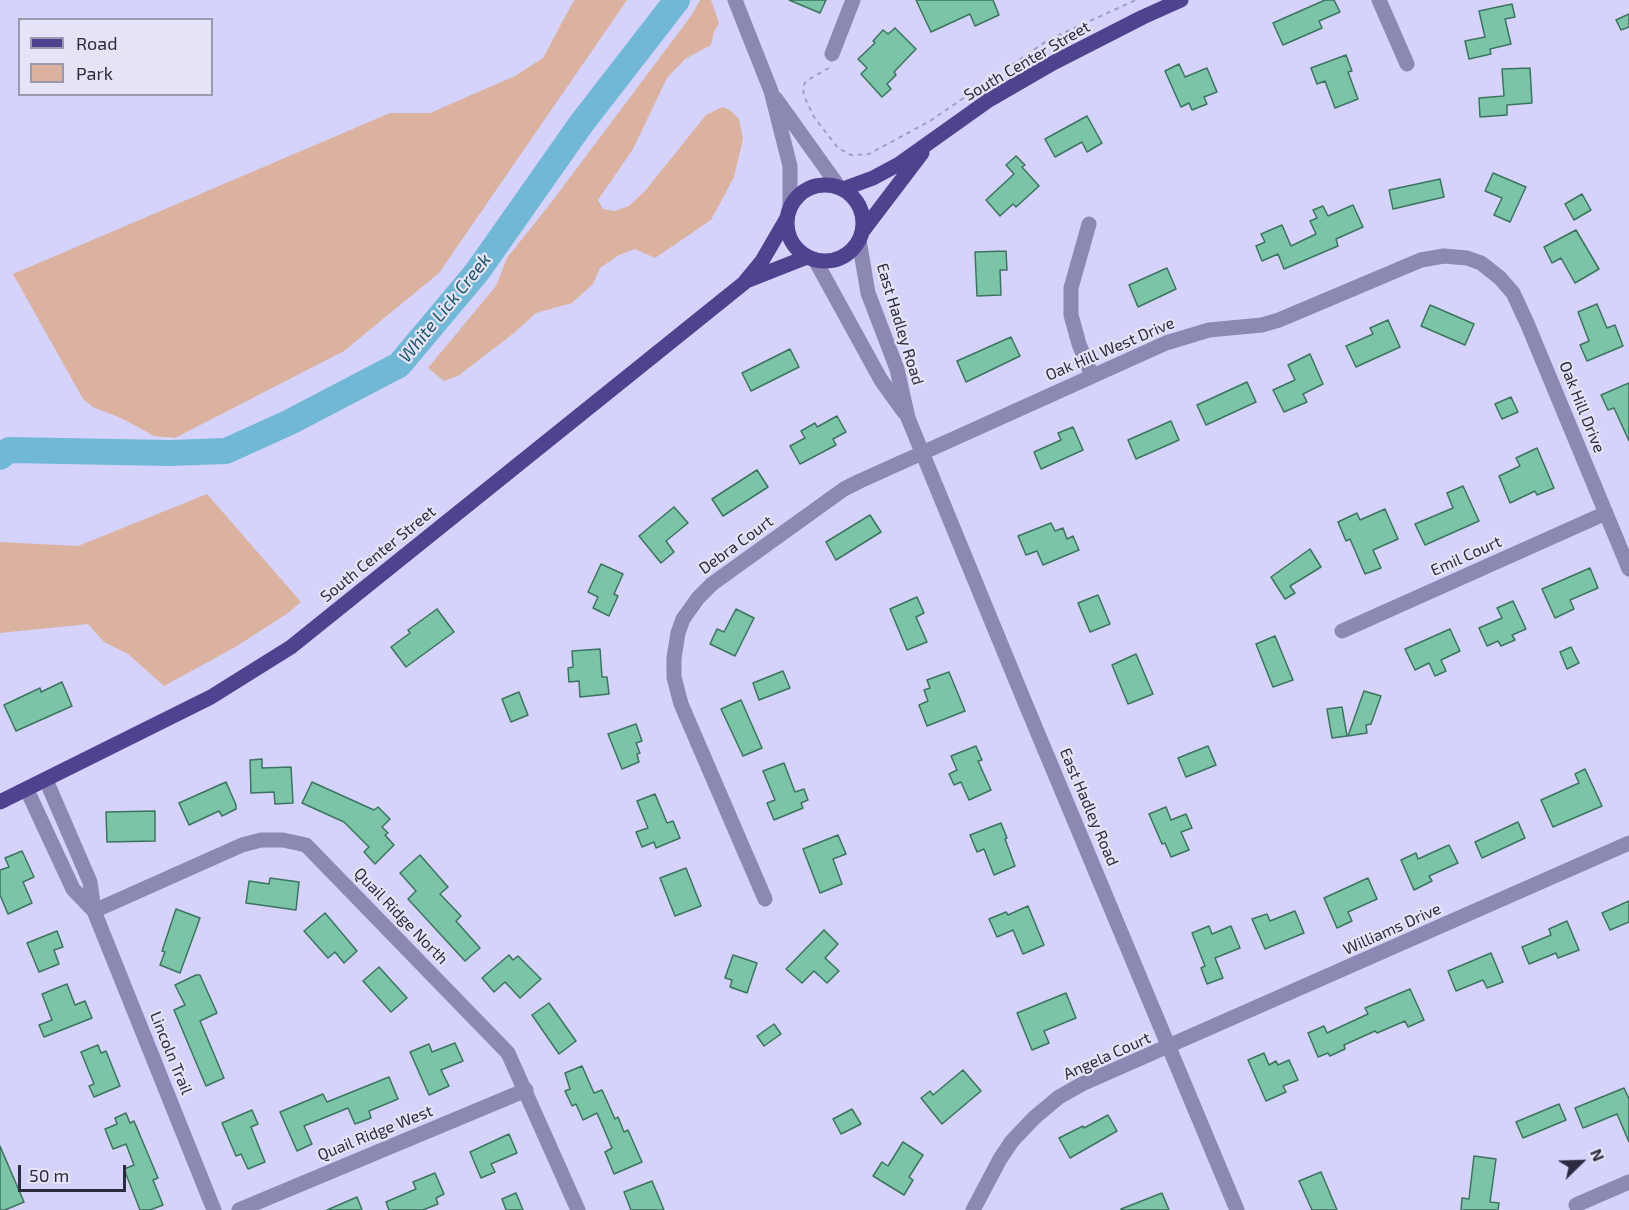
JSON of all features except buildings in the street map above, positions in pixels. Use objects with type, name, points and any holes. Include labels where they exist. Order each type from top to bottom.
[{"type":"main road","name":"South Center Street","points":[[841,188],[879,175],[927,145],[989,100],[1053,63],[1181,0]]},
{"type":"main road","name":"South Center Street","points":[[861,236],[927,145]]},
{"type":"main road","points":[[831,185],[841,188],[853,196],[860,207],[863,219],[861,236],[848,254],[840,258],[832,261],[811,259],[798,250],[791,241],[787,230],[789,212],[800,193],[815,186],[831,185]]},
{"type":"main road","name":"South Center Street","points":[[0,802],[211,697],[291,646],[744,282],[762,261],[789,212]]},
{"type":"main road","name":"South Center Street","points":[[744,282],[811,259]]},
{"type":"street","points":[[735,0],[771,91],[790,166],[789,212]]},
{"type":"street","points":[[832,54],[853,0]]},
{"type":"street","points":[[1379,0],[1407,64]]},
{"type":"street","points":[[771,91],[841,188]]},
{"type":"street","points":[[1089,224],[1071,288],[1071,315],[1079,344],[1092,376]]},
{"type":"street","name":"East Hadley Road","points":[[861,236],[868,293],[897,369],[908,418]]},
{"type":"street","name":"Oak Hill West Drive","points":[[923,451],[1186,336],[1217,329],[1262,325],[1279,320],[1421,260],[1444,256],[1467,258],[1486,267]]},
{"type":"street","name":"East Hadley Road","points":[[811,259],[881,380],[908,418],[923,451],[1026,705],[1237,1210]]},
{"type":"street","name":"Oak Hill Drive","points":[[1486,267],[1513,293],[1629,569]]},
{"type":"street","name":"Debra Court","points":[[765,899],[681,704],[674,677],[678,633],[683,619],[698,598],[712,584],[844,489],[923,451]]},
{"type":"street","name":"Emil Court","points":[[1342,631],[1606,513]]},
{"type":"street","name":"Lincoln Trail","points":[[46,780],[90,882],[94,911],[214,1210]]},
{"type":"street","name":"Lincoln Trail","points":[[27,790],[73,889],[94,911]]},
{"type":"street","name":"Quail Ridge North","points":[[94,911],[242,845],[261,840],[283,840],[306,845],[508,1053],[578,1210]]},
{"type":"street","name":"Williams Drive","points":[[1169,1047],[1629,843]]},
{"type":"street","name":"Angela Court","points":[[973,1210],[1006,1150],[1035,1117],[1059,1097],[1082,1084],[1169,1047]]},
{"type":"street","name":"Quail Ridge West","points":[[239,1210],[526,1090]]},
{"type":"street","points":[[1576,1205],[1629,1182]]},
{"type":"path","points":[[832,54],[832,65],[826,71],[806,81],[803,87],[804,96],[814,117],[838,148],[851,155],[869,154],[930,121],[1048,40],[1136,0]]},
{"type":"green space","points":[[574,0],[627,0],[439,273],[344,351],[175,438],[154,436],[123,419],[93,407],[83,399],[13,274],[390,113],[430,113],[515,76],[543,58]]},
{"type":"green space","points":[[700,0],[711,0],[719,23],[711,45],[685,59],[667,78],[633,149],[598,200],[603,209],[615,211],[629,206],[645,191],[706,115],[722,107],[730,110],[739,119],[743,139],[734,177],[711,220],[655,258],[635,249],[619,255],[600,268],[593,284],[572,303],[536,313],[458,376],[444,381],[428,368],[496,286],[507,258],[691,16]]},
{"type":"green space","points":[[207,494],[301,602],[288,613],[237,646],[164,686],[128,654],[104,642],[88,624],[0,633],[0,542],[78,546]]},
{"type":"waterway","name":"White Lick Creek","points":[[0,457],[9,450],[170,453],[226,451],[290,422],[399,365],[477,272],[581,124],[677,0]]}]
